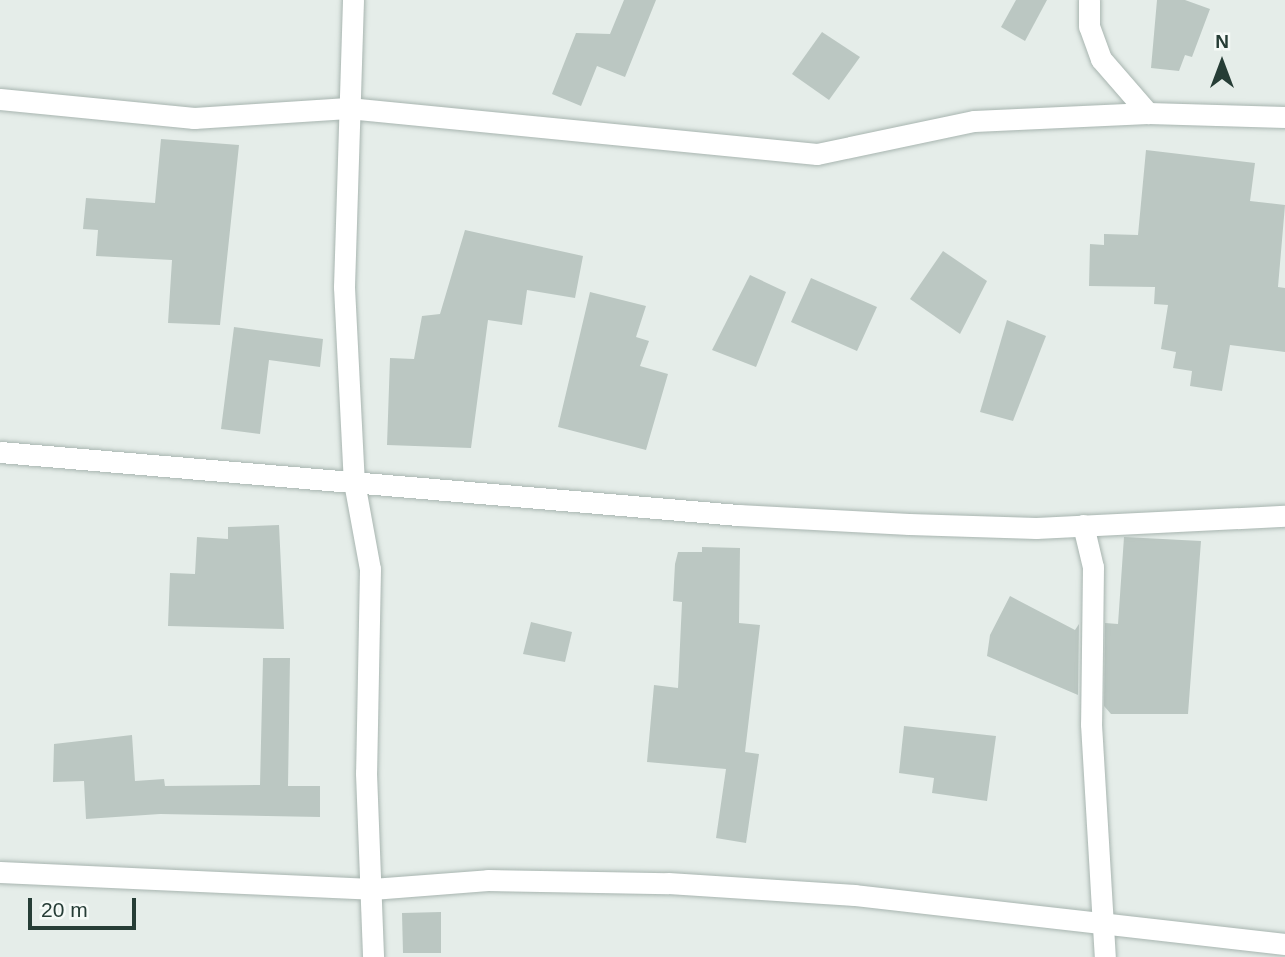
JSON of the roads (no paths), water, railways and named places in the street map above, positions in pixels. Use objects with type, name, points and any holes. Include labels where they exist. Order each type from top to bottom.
[{"type":"street","points":[[354,0],[348,108],[344,287],[354,482],[370,569],[366,773],[373,957]]},
{"type":"street","points":[[1088,0],[1089,26],[1101,59],[1148,113]]},
{"type":"street","points":[[0,99],[194,118],[348,108],[817,154],[942,124],[1148,113],[1285,117]]},
{"type":"street","points":[[0,452],[738,515],[1020,528],[1285,516]]},
{"type":"street","points":[[1083,525],[1093,567],[1091,724],[1105,957]]},
{"type":"street","points":[[0,872],[372,889],[488,880],[668,883],[1104,921],[1285,944]]}]
